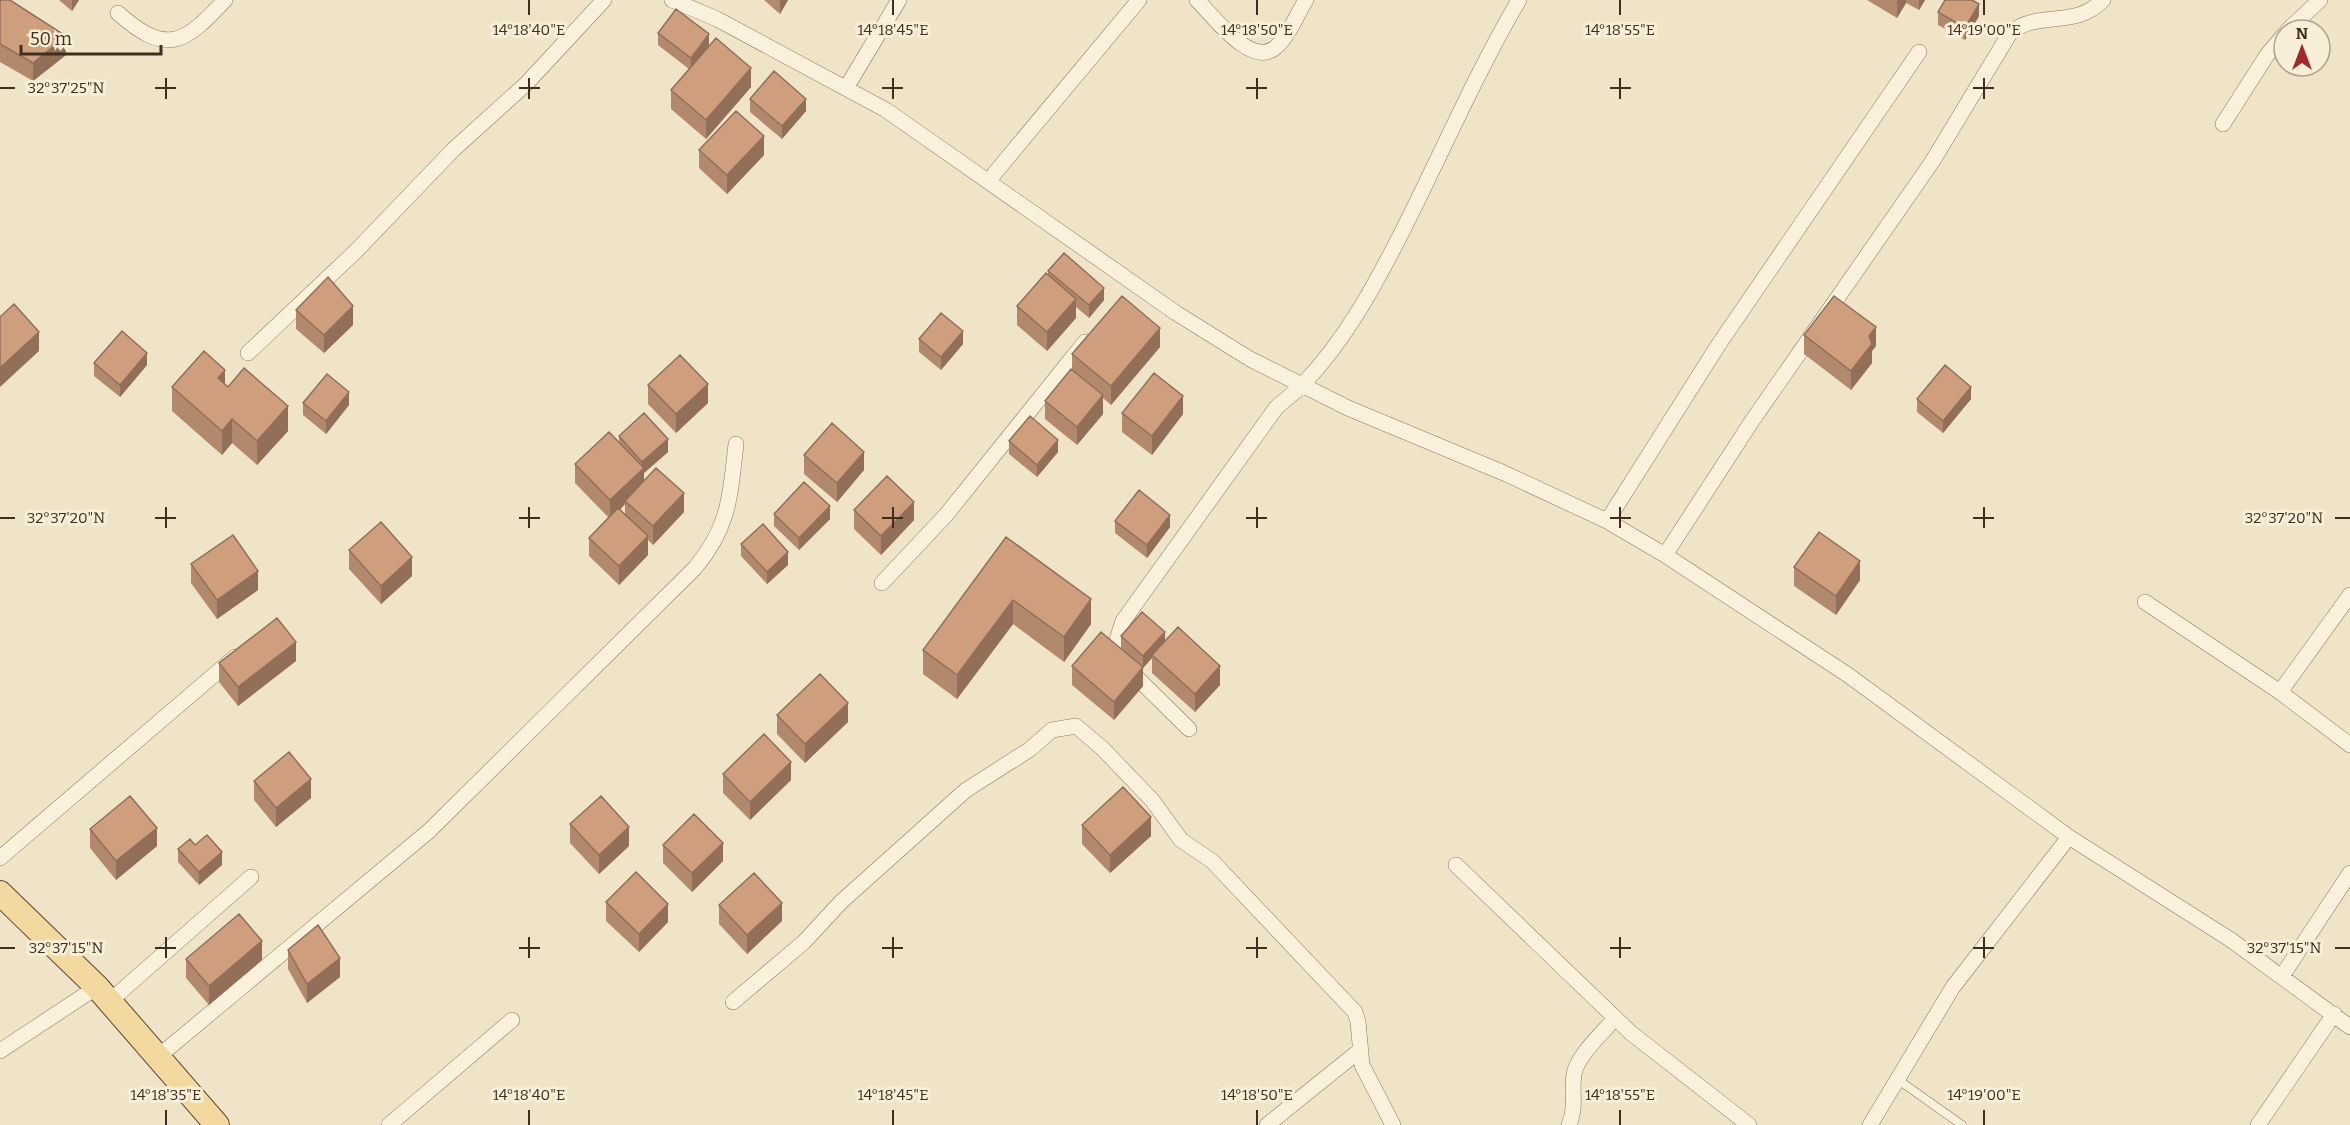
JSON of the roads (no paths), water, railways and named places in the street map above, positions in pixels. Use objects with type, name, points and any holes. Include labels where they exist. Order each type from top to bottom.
[{"type":"main road","points":[[0,893],[104,994],[217,1125]]},
{"type":"street","points":[[118,13],[151,38],[166,40],[180,38],[197,30],[225,0]]},
{"type":"street","points":[[248,353],[355,252],[440,163],[526,84],[604,0]]},
{"type":"street","points":[[672,0],[717,19],[886,110],[989,180],[1129,288],[1250,359],[1348,408],[1503,473],[1607,521],[1665,555],[1848,675],[2069,837],[2282,976],[2350,1027]]},
{"type":"street","points":[[846,88],[899,0]]},
{"type":"street","points":[[989,180],[1139,0]]},
{"type":"street","points":[[1197,0],[1244,47],[1255,53],[1267,54],[1278,46],[1306,0]]},
{"type":"street","points":[[1189,729],[1122,663],[1115,646],[1123,621],[1276,408],[1303,385],[1340,339],[1384,267],[1442,154],[1476,79],[1519,0]]},
{"type":"street","points":[[1665,555],[1752,421],[1920,180],[2010,33],[2023,23],[2081,16],[2103,0]]},
{"type":"street","points":[[2301,18],[2320,0]]},
{"type":"street","points":[[2223,124],[2272,49]]},
{"type":"street","points":[[1607,521],[1719,344],[1919,52]]},
{"type":"street","points":[[882,583],[946,515],[1095,329]]},
{"type":"street","points":[[159,1056],[429,831],[695,568],[712,547],[723,526],[736,444]]},
{"type":"street","points":[[2280,692],[2350,595]]},
{"type":"street","points":[[2145,602],[2280,692],[2350,745]]},
{"type":"street","points":[[0,858],[246,648]]},
{"type":"street","points":[[734,1002],[804,942],[841,902],[966,790],[1029,750],[1052,730],[1077,726],[1102,748],[1152,800],[1181,840],[1212,861],[1354,1012],[1360,1036],[1359,1051],[1362,1065],[1393,1125]]},
{"type":"street","points":[[1870,1125],[1953,987],[2069,837]]},
{"type":"street","points":[[1456,865],[1615,1018],[1749,1125]]},
{"type":"street","points":[[2282,976],[2350,873]]},
{"type":"street","points":[[0,1051],[104,994],[251,877]]},
{"type":"street","points":[[2258,1125],[2334,1014]]},
{"type":"street","points":[[1569,1125],[1576,1105],[1574,1075],[1578,1064],[1615,1018]]},
{"type":"street","points":[[389,1125],[512,1020]]},
{"type":"street","points":[[1268,1125],[1359,1051]]},
{"type":"lane","points":[[1896,1079],[1962,1125]]}]
